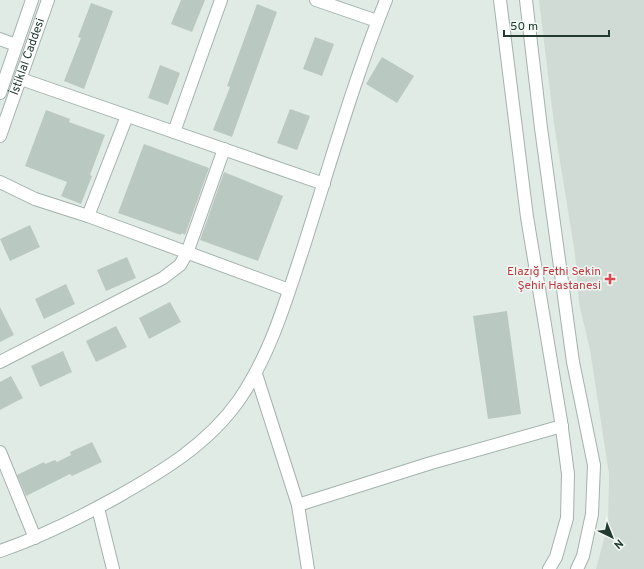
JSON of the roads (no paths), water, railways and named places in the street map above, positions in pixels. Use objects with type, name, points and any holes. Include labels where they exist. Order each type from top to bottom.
[{"type":"street","name":"İstiklal Caddesi","points":[[0,93],[32,0]]},
{"type":"street","name":"İstiklal Caddesi","points":[[0,136],[48,0]]},
{"type":"street","points":[[174,132],[221,0]]},
{"type":"street","points":[[316,0],[377,21]]},
{"type":"street","points":[[0,551],[35,538],[98,508],[158,474],[189,453],[217,427],[239,400],[256,374],[266,354],[289,290],[377,21],[386,0]]},
{"type":"street","points":[[500,0],[528,217],[562,426],[568,474],[567,518],[556,557],[549,569]]},
{"type":"street","points":[[526,0],[541,128],[573,362],[594,465],[592,514],[583,556],[577,569]]},
{"type":"street","points":[[0,40],[16,45]]},
{"type":"street","points":[[21,79],[324,184]]},
{"type":"street","points":[[88,216],[127,116]]},
{"type":"street","points":[[0,362],[163,278],[180,265],[187,253],[224,149]]},
{"type":"street","points":[[0,182],[35,199],[88,216],[289,290]]},
{"type":"street","points":[[256,374],[298,505],[308,569]]},
{"type":"street","points":[[298,505],[431,463],[562,426]]},
{"type":"street","points":[[0,453],[35,538]]},
{"type":"street","points":[[98,508],[112,569]]},
{"type":"place","name":"Elazığ Fethi Sekin Şehir Hastanesi","points":[[610,279]]}]
